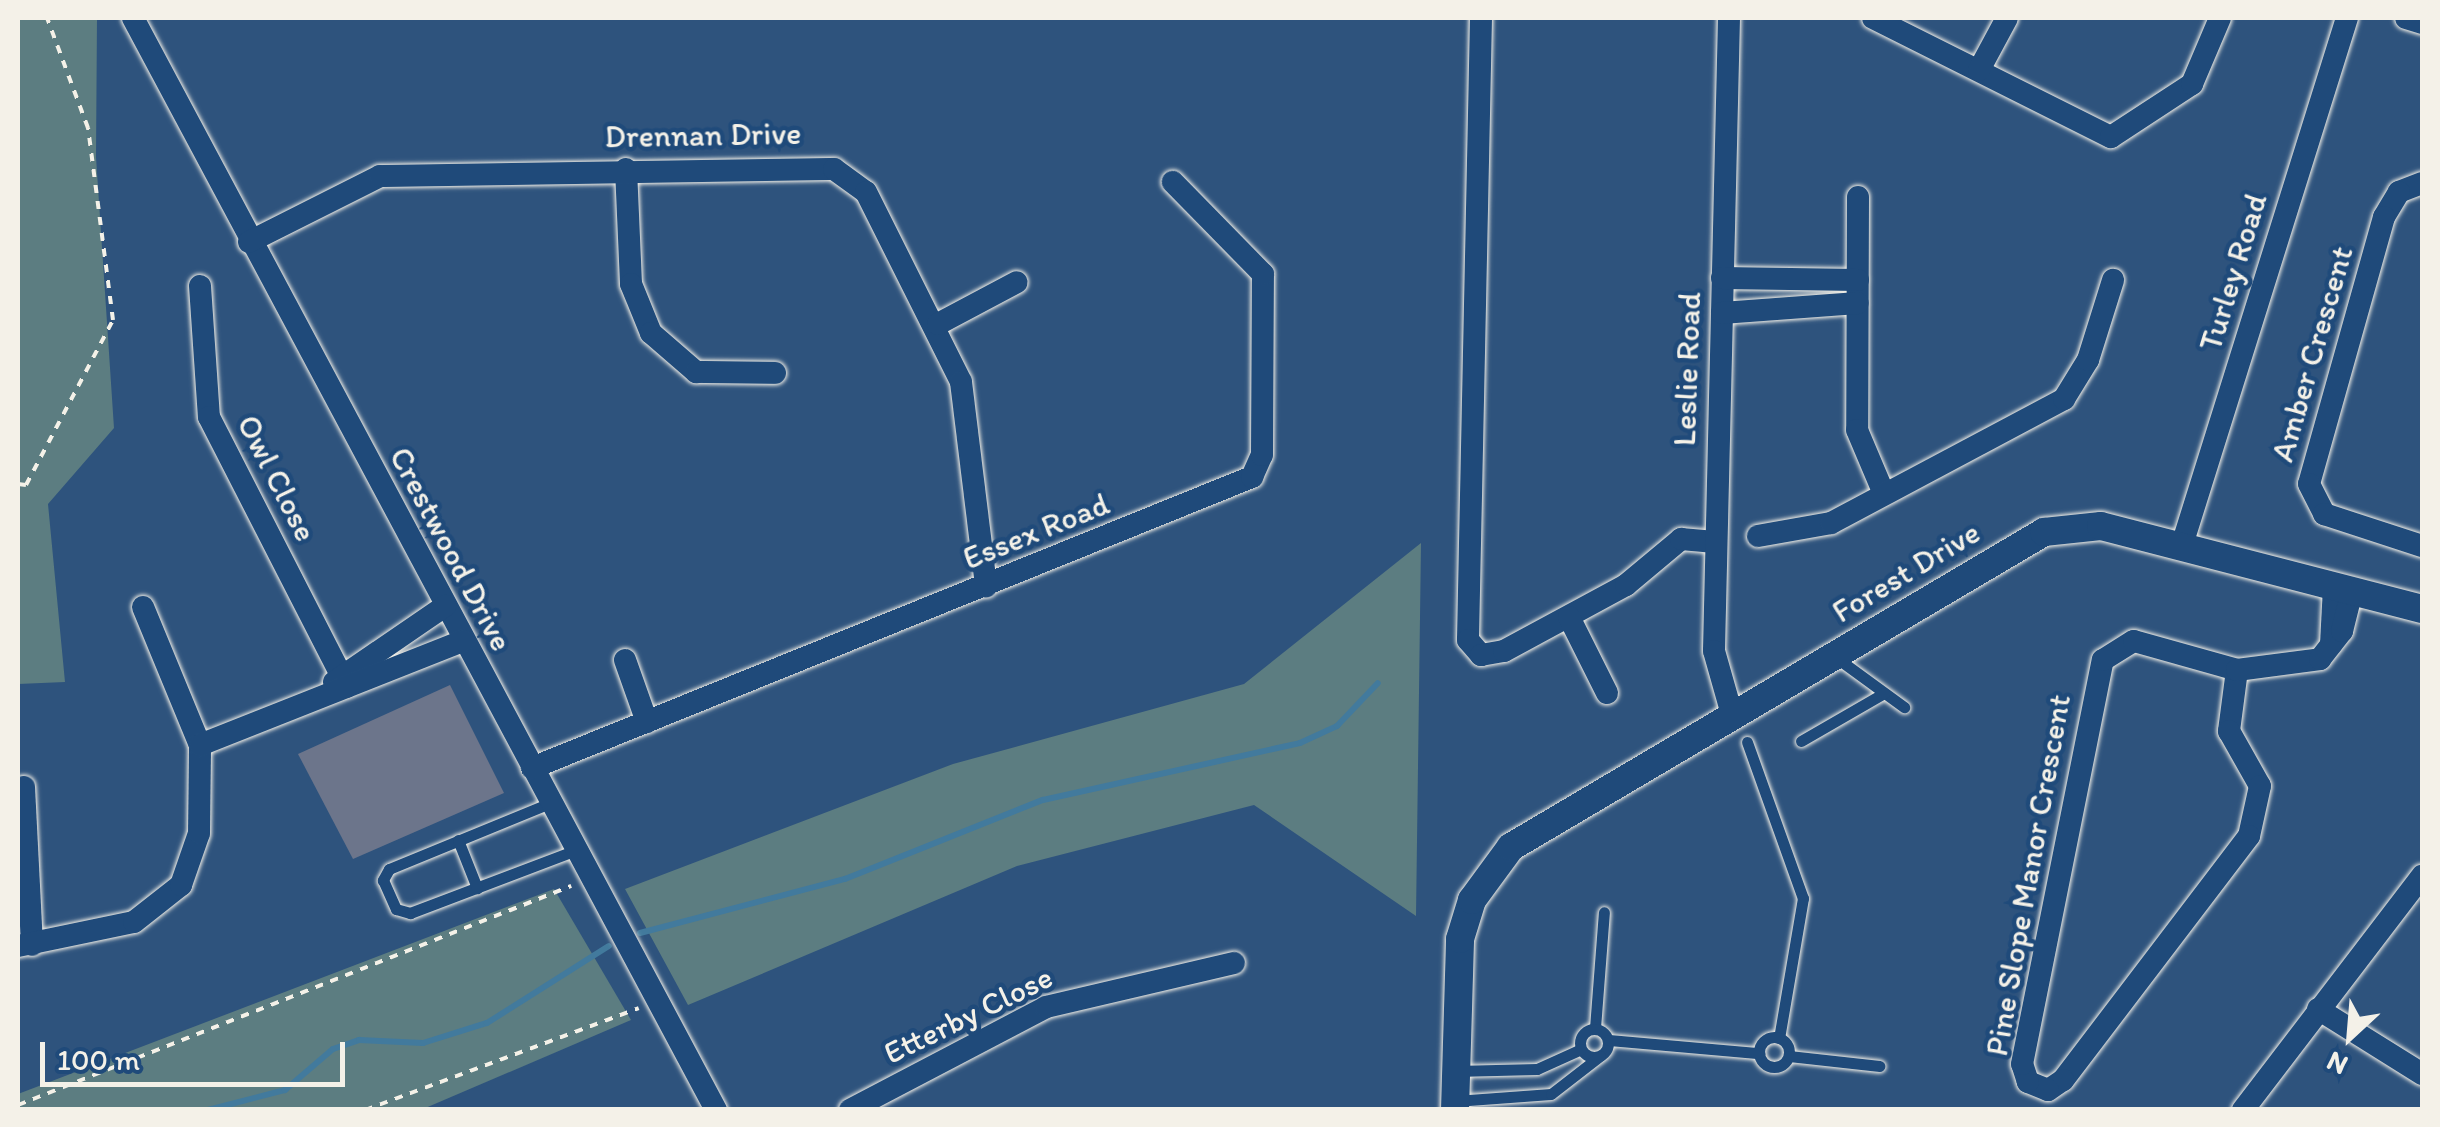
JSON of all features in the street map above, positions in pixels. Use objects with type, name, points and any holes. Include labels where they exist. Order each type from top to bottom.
[{"type":"street","name":"Crestwood Drive","points":[[133,18],[249,242],[716,1110]]},
{"type":"street","points":[[1480,18],[1468,640],[1490,656],[1569,617],[1681,540],[1715,542]]},
{"type":"street","name":"Leslie Road","points":[[1730,18],[1715,542],[1716,680],[1740,730]]},
{"type":"street","points":[[1873,18],[2092,131],[2126,135],[2192,84],[2220,18]]},
{"type":"street","points":[[1980,70],[2007,18]]},
{"type":"street","name":"Turley Road","points":[[2182,546],[2347,18]]},
{"type":"street","points":[[2406,18],[2422,23]]},
{"type":"street","name":"Drennan Drive","points":[[249,242],[380,176],[822,165],[847,175],[866,192],[938,324],[966,400],[986,586]]},
{"type":"street","points":[[626,169],[631,284],[651,333],[696,372],[775,373]]},
{"type":"street","name":"Essex Road","points":[[532,768],[1243,483],[1259,468],[1263,274],[1173,182]]},
{"type":"street","name":"Amber Crescent","points":[[2422,183],[2399,192],[2384,217],[2309,484],[2324,514],[2422,546]]},
{"type":"street","points":[[1858,197],[1857,430],[1884,494]]},
{"type":"street","points":[[1722,278],[1858,291]]},
{"type":"street","points":[[1758,536],[1831,524],[2064,399],[2088,360],[2113,280]]},
{"type":"street","points":[[938,324],[1017,282]]},
{"type":"street","name":"Owl Close","points":[[200,286],[208,417],[339,683]]},
{"type":"street","points":[[1722,313],[1858,291]]},
{"type":"street","name":"Forest Drive","points":[[1464,1105],[1482,887],[1520,840],[1740,730],[1834,656],[2059,526],[2102,526],[2343,589],[2421,603]]},
{"type":"street","name":"Pine Slope Manor Crescent","points":[[2237,670],[2230,731],[2260,786],[2260,816],[2063,1080],[2040,1088],[2022,1064],[2102,660],[2134,641],[2237,670],[2320,659],[2332,644],[2343,589]]},
{"type":"street","points":[[339,683],[445,606]]},
{"type":"street","points":[[24,788],[24,946],[134,922],[181,885],[199,833],[200,745],[143,607]]},
{"type":"street","points":[[1569,617],[1607,693]]},
{"type":"street","points":[[200,745],[339,683],[463,640]]},
{"type":"street","points":[[626,660],[647,722]]},
{"type":"street","points":[[2243,1110],[2422,876]]},
{"type":"street","name":"Etterby Close","points":[[850,1110],[1046,1007],[1234,963]]},
{"type":"street","points":[[2318,1010],[2422,1074]]},
{"type":"lane","points":[[1834,656],[1904,708]]},
{"type":"lane","points":[[1801,741],[1884,693]]},
{"type":"lane","points":[[1740,730],[1803,898],[1779,1038],[1789,1056]]},
{"type":"lane","points":[[550,802],[458,840],[383,880],[403,913],[576,850]]},
{"type":"lane","points":[[458,840],[477,888]]},
{"type":"lane","points":[[1595,1028],[1604,912]]},
{"type":"lane","points":[[1581,1049],[1582,1034],[1595,1028]]},
{"type":"lane","points":[[1595,1028],[1609,1040],[1759,1053],[1776,1067],[1789,1056],[1879,1066]]},
{"type":"lane","points":[[1759,1053],[1779,1038]]},
{"type":"lane","points":[[1464,1105],[1551,1094],[1600,1056],[1609,1040]]},
{"type":"lane","points":[[1464,1071],[1536,1068],[1581,1049],[1600,1056]]},
{"type":"path","points":[[18,484],[26,485],[113,320],[88,128],[47,18]]},
{"type":"path","points":[[18,1105],[591,878]]},
{"type":"path","points":[[364,1110],[658,1002]]},
{"type":"green space","points":[[18,18],[97,18],[96,157],[114,428],[48,504],[65,682],[18,684]]},
{"type":"green space","points":[[1421,543],[1416,916],[1254,805],[1017,866],[688,1005],[625,889],[953,764],[1244,684]]},
{"type":"green space","points":[[554,889],[631,1020],[423,1109],[18,1109],[18,1094]]},
{"type":"building","points":[[450,685],[504,793],[353,859],[298,754]]},
{"type":"waterway","points":[[640,933],[845,879],[1043,800],[1300,743],[1337,726],[1378,683]]},
{"type":"waterway","points":[[208,1110],[285,1090],[333,1049],[359,1040],[423,1043],[487,1023],[609,946]]}]
